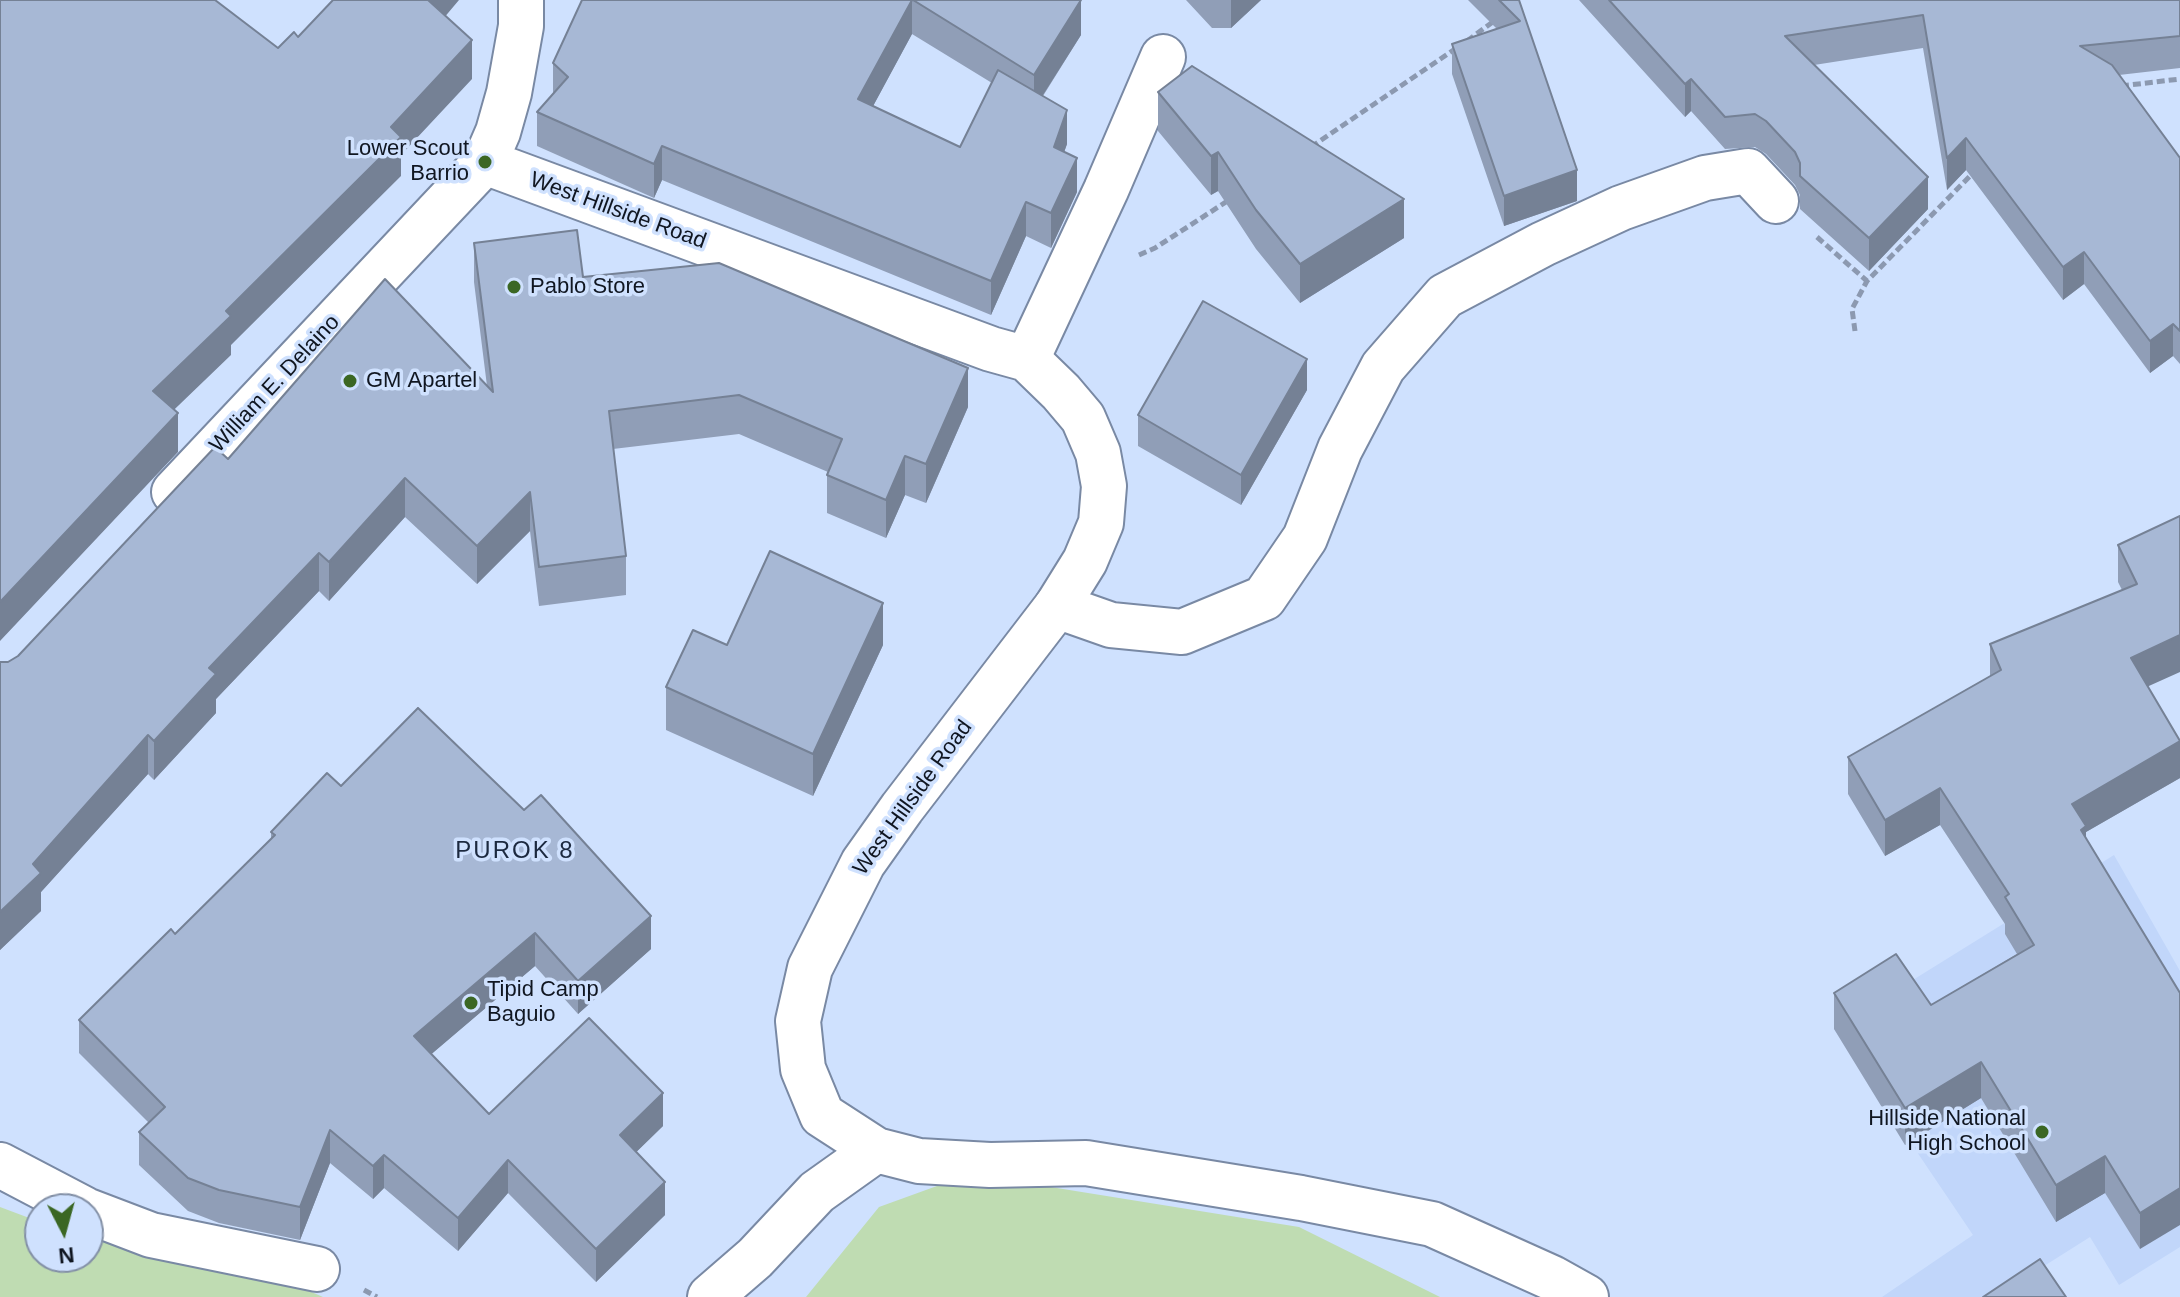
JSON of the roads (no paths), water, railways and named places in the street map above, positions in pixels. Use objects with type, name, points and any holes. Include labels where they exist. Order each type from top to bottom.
[{"type":"street","points":[[485,162],[498,132],[509,93],[521,26],[521,0]]},
{"type":"street","points":[[1027,359],[1106,190],[1163,57]]},
{"type":"street","name":"West Hillside Road","points":[[485,162],[991,349],[1027,359],[1083,418],[1098,453],[1104,486],[1101,523],[1085,561],[1057,606],[863,863],[810,968],[798,1021],[803,1069],[822,1115],[876,1150],[919,1161],[990,1165],[1086,1163],[1301,1198],[1432,1224],[1552,1278],[1586,1297]]},
{"type":"street","name":"William E. Delaino","points":[[151,517],[485,162]]},
{"type":"street","points":[[1057,606],[1111,625],[1182,632],[1264,598],[1305,538],[1340,449],[1383,367],[1445,296],[1543,244],[1621,208],[1705,178],[1748,171],[1776,201]]},
{"type":"street","points":[[710,1297],[755,1258],[817,1192],[876,1150]]},
{"type":"street","points":[[0,1165],[54,1193]]},
{"type":"street","points":[[104,1217],[151,1235],[317,1269]]},
{"type":"place","name":"Lower Scout Barrio","points":[[485,162]]},
{"type":"place","name":"Pablo Store","points":[[514,287]]},
{"type":"place","name":"GM Apartel","points":[[350,381]]},
{"type":"place","name":"Tipid Camp Baguio","points":[[471,1003]]},
{"type":"place","name":"Hillside National High School","points":[[2042,1132]]},
{"type":"district","name":"PUROK 8","points":[[515,851]]}]
